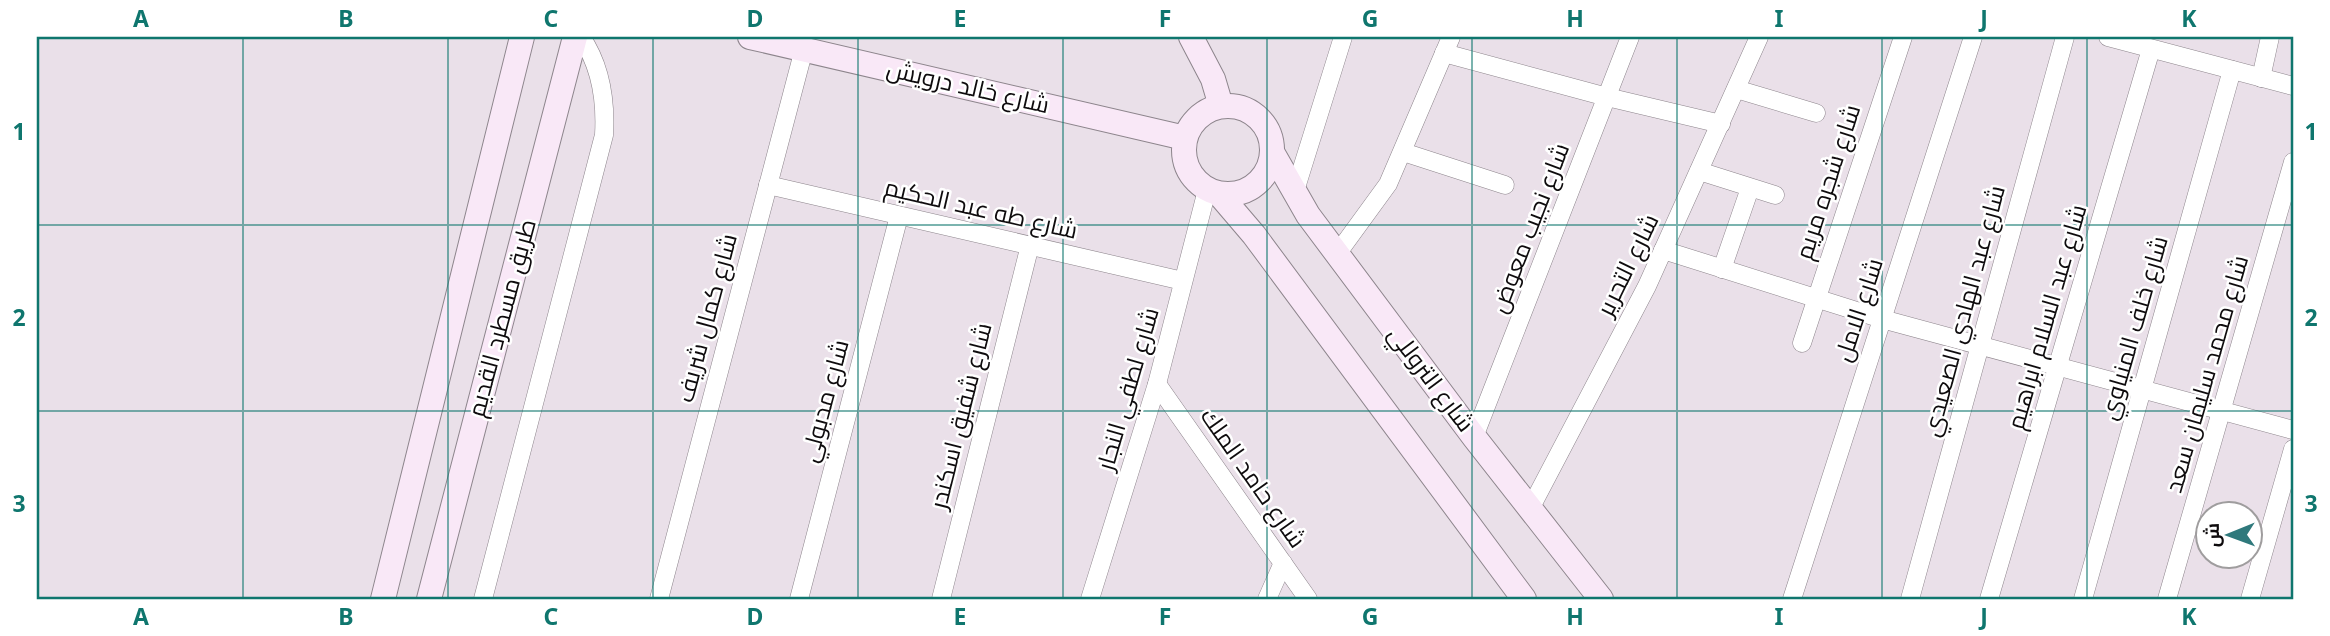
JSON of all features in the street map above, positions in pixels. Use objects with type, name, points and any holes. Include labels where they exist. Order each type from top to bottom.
[{"type":"street","name":"طريق مسطرد القديم","points":[[383,599],[522,37]]},
{"type":"street","name":"طريق مسطرد القديم","points":[[429,599],[575,37]]},
{"type":"street","points":[[483,599],[604,135],[601,82],[596,64],[581,37]]},
{"type":"street","name":"شارع خالد درويش","points":[[750,37],[1185,138]]},
{"type":"street","points":[[1191,37],[1213,79],[1221,106]]},
{"type":"street","points":[[1294,194],[1343,37]]},
{"type":"street","name":"شارع نجيب معوض","points":[[1474,437],[1630,37]]},
{"type":"street","name":"شارع التحرير","points":[[1531,509],[1647,286],[1759,37]]},
{"type":"street","name":"شارع شجره مريم","points":[[1802,343],[1903,37]]},
{"type":"street","name":"شارع الامل","points":[[1793,599],[1973,37]]},
{"type":"street","name":"شارع عبد الهادي الصعيدي","points":[[1910,599],[2066,37]]},
{"type":"street","points":[[2108,37],[2293,86]]},
{"type":"street","points":[[2261,78],[2270,37]]},
{"type":"street","points":[[1337,254],[1388,184],[1448,45],[1607,97],[1721,124]]},
{"type":"street","name":"شارع كمال شريف","points":[[659,599],[804,49]]},
{"type":"street","name":"شارع عبد السلام ابراهيم","points":[[1989,599],[2151,49]]},
{"type":"street","name":"شارع خلف المنياوي","points":[[2083,599],[2232,70]]},
{"type":"street","points":[[1736,89],[1816,113]]},
{"type":"street","points":[[1213,192],[1232,195],[1244,192],[1255,186],[1270,164],[1271,139],[1266,127],[1247,110],[1221,106],[1198,116],[1185,138],[1183,153],[1186,168],[1195,181],[1213,192],[1254,235],[1524,599]]},
{"type":"street","name":"شارع التروللي","points":[[1272,152],[1294,194],[1337,254],[1474,437],[1601,599]]},
{"type":"street","points":[[1403,152],[1506,185]]},
{"type":"street","name":"شارع محمد سليمان سعد","points":[[2167,599],[2293,162]]},
{"type":"street","points":[[1699,171],[1775,195]]},
{"type":"street","name":"شارع طه عبد الحكيم","points":[[768,185],[1184,281]]},
{"type":"street","points":[[1722,269],[1750,188]]},
{"type":"street","name":"شارع لطفي النجار","points":[[1090,599],[1213,192]]},
{"type":"street","name":"شارع مدبولي","points":[[799,599],[900,216]]},
{"type":"street","name":"شارع شفيق اسكندر","points":[[941,599],[1030,245]]},
{"type":"street","points":[[1663,250],[1882,319],[2293,430]]},
{"type":"street","name":"شارع حامد الملك","points":[[1157,384],[1308,599]]},
{"type":"street","points":[[2250,599],[2293,449]]},
{"type":"street","points":[[1267,599],[1283,563]]}]
